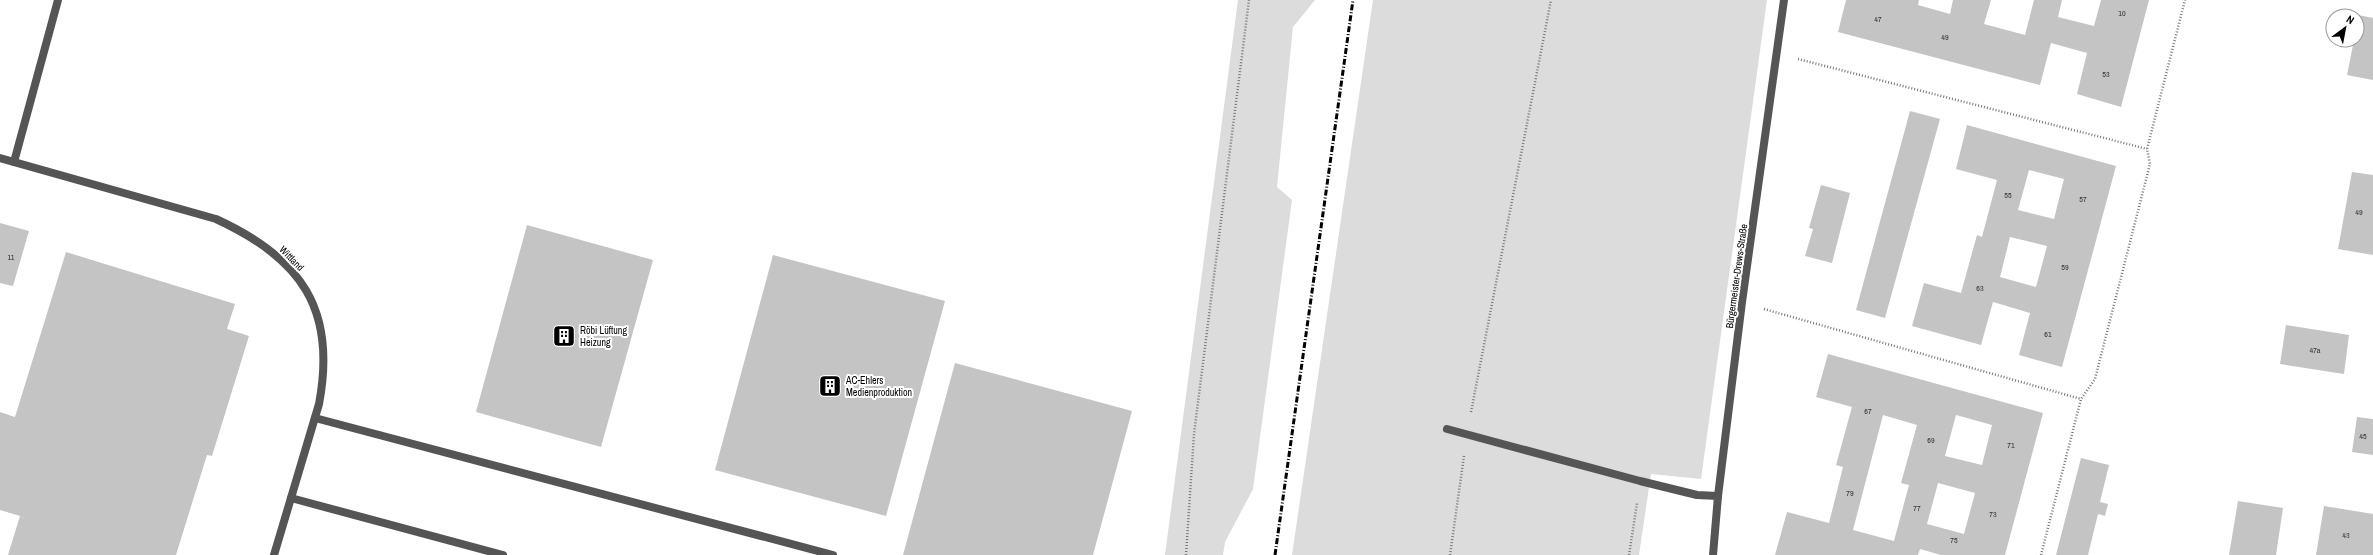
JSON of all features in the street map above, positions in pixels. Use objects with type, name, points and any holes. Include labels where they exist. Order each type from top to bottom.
[{"type":"street","points":[[14,162],[58,0]]},
{"type":"street","name":"Bürgermeister-Drews-Straße","points":[[1713,555],[1718,496],[1742,302],[1775,54],[1784,0]]},
{"type":"street","name":"Wittland","points":[[0,158],[216,219],[240,230],[263,244],[284,262],[309,294],[318,314],[324,357],[324,379],[315,418],[274,555]]},
{"type":"street","points":[[315,418],[833,555]]},
{"type":"street","points":[[1447,429],[1640,481],[1697,494],[1718,496]]},
{"type":"street","points":[[291,498],[503,555]]},
{"type":"path","points":[[1186,555],[1194,434],[1249,0]]},
{"type":"path","points":[[1450,555],[1467,434],[1550,0]]},
{"type":"path","points":[[2040,555],[2081,399],[2095,379],[2150,164],[2147,149],[2185,0]]},
{"type":"path","points":[[1775,54],[2147,149]]},
{"type":"path","points":[[1742,302],[2081,399]]},
{"type":"path","points":[[1629,555],[1640,481]]},
{"type":"shaded area","points":[[1238,0],[1315,0],[1293,27],[1277,187],[1292,200],[1253,489],[1225,542],[1223,555],[1165,555]]},
{"type":"shaded area","points":[[1373,0],[1767,0],[1701,479],[1651,474],[1639,555],[1292,555]]},
{"type":"building","points":[[1846,0],[1919,0],[1918,5],[1950,14],[1953,0],[1991,0],[1984,24],[2025,35],[2034,0],[2062,0],[2058,17],[2094,26],[2101,0],[2149,0],[2121,107],[2077,94],[2087,53],[2051,43],[2040,85],[1838,32]]},
{"type":"building","points":[[2365,16],[2373,18],[2373,80],[2347,75],[2352,48],[2365,48]]},
{"type":"building","points":[[1910,111],[1940,119],[1885,318],[1856,310]]},
{"type":"building","points":[[1967,125],[2116,166],[2062,367],[2019,355],[2030,313],[1993,302],[1981,345],[1912,326],[1924,283],[1961,293],[1977,235],[1982,237],[1997,180],[1956,169]],"holes":[[[2029,170],[2064,179],[2054,219],[2018,210]],[[2010,237],[2047,246],[2036,287],[2000,277]]]},
{"type":"building","points":[[2352,172],[2373,175],[2373,255],[2338,249]]},
{"type":"building","points":[[1821,185],[1850,193],[1832,263],[1805,256],[1813,229],[1809,228]]},
{"type":"building","points":[[0,223],[29,231],[13,286],[0,283]]},
{"type":"building","name":"Röbi Lüftung Heizung","points":[[527,225],[653,260],[601,447],[476,412]]},
{"type":"building","points":[[66,252],[235,304],[227,329],[249,336],[212,456],[207,455],[176,555],[8,555],[20,516],[0,510],[0,412],[15,417]]},
{"type":"building","name":"AC-Ehlers Medienproduktion","points":[[773,255],[945,301],[886,516],[715,470]]},
{"type":"building","points":[[2286,325],[2349,335],[2344,374],[2280,364]]},
{"type":"building","points":[[1828,354],[2043,413],[2005,555],[1941,555],[1920,549],[1918,555],[1775,555],[1787,512],[1829,523],[1843,467],[1836,465],[1852,407],[1816,397]],"holes":[[[1883,415],[1917,425],[1901,483],[1909,485],[1894,541],[1853,530]],[[1956,415],[1992,425],[1982,465],[1945,456]],[[1938,483],[1975,493],[1964,534],[1927,524]]]},
{"type":"building","points":[[955,363],[1132,411],[1093,555],[903,555]]},
{"type":"building","points":[[2357,417],[2373,419],[2373,455],[2352,452]]},
{"type":"building","points":[[2081,458],[2109,465],[2100,502],[2108,504],[2105,516],[2098,514],[2088,555],[2056,555]]},
{"type":"building","points":[[2238,501],[2283,508],[2276,555],[2229,555]]},
{"type":"building","points":[[2324,506],[2373,514],[2373,555],[2316,555]]},
{"type":"railway","points":[[1275,555],[1353,0]]},
{"type":"place","name":"Röbi Lüftung Heizung","points":[[564,336]]},
{"type":"place","name":"AC-Ehlers Medienproduktion","points":[[830,386]]}]
